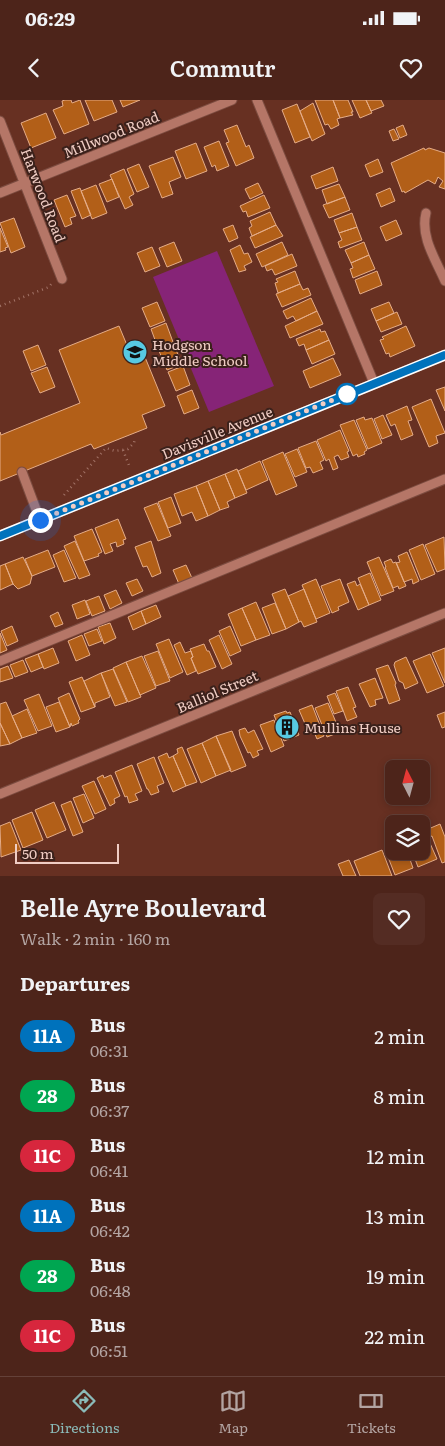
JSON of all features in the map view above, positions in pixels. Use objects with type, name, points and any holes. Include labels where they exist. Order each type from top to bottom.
[{"type":"street","name":"Millwood Road","points":[[0,193],[232,100]]},
{"type":"street","points":[[257,100],[374,383]]},
{"type":"street","name":"Harwood Road","points":[[0,120],[62,279]]},
{"type":"street","points":[[426,213],[424,223],[425,237],[445,281]]},
{"type":"street","name":"Davisville Avenue","points":[[0,536],[445,354]]},
{"type":"street","points":[[22,472],[40,520]]},
{"type":"street","points":[[0,661],[445,480]]},
{"type":"street","name":"Balliol Street","points":[[0,794],[445,613]]},
{"type":"path","points":[[0,306],[49,286],[52,279]]},
{"type":"path","points":[[64,495],[106,448],[115,451],[128,449],[134,443],[135,438]]},
{"type":"path","points":[[123,450],[130,468]]},
{"type":"shaded area","points":[[217,251],[274,386],[209,412],[153,277]]},
{"type":"building","points":[[71,100],[72,103],[80,100],[89,124],[64,134],[53,110],[63,106],[62,101]]},
{"type":"building","points":[[85,100],[112,100],[117,112],[94,121]]},
{"type":"building","points":[[120,100],[140,100],[123,107]]},
{"type":"building","points":[[315,100],[333,100],[340,118],[337,119],[339,125],[331,129],[328,124],[325,125]]},
{"type":"building","points":[[333,100],[348,100],[353,115],[340,118]]},
{"type":"building","points":[[352,100],[366,100],[372,113],[360,118]]},
{"type":"building","points":[[366,100],[381,100],[384,106],[371,111]]},
{"type":"building","points":[[313,103],[325,134],[312,141],[300,111]]},
{"type":"building","points":[[297,104],[310,137],[295,143],[282,110]]},
{"type":"building","points":[[46,113],[56,138],[31,148],[21,123]]},
{"type":"building","points":[[237,125],[246,147],[249,145],[254,158],[236,166],[226,143],[229,142],[224,130]]},
{"type":"building","points":[[403,125],[407,135],[400,138],[396,128]]},
{"type":"building","points":[[394,129],[399,139],[393,141],[389,131]]},
{"type":"building","points":[[219,141],[229,166],[217,171],[215,165],[212,167],[204,147]]},
{"type":"building","points":[[196,143],[207,171],[186,179],[175,151]]},
{"type":"building","points":[[424,148],[425,150],[429,148],[445,153],[445,189],[439,187],[443,181],[438,177],[435,184],[428,180],[405,193],[404,191],[402,192],[391,163]]},
{"type":"building","points":[[173,157],[181,177],[169,182],[173,194],[162,198],[149,166]]},
{"type":"building","points":[[378,159],[383,172],[370,177],[365,165]]},
{"type":"building","points":[[139,164],[149,187],[137,192],[127,169]]},
{"type":"building","points":[[333,167],[338,181],[316,189],[311,176]]},
{"type":"building","points":[[124,169],[134,194],[129,197],[133,205],[125,209],[110,175]]},
{"type":"building","points":[[112,179],[119,197],[107,202],[99,184]]},
{"type":"building","points":[[258,183],[263,193],[250,199],[245,189]]},
{"type":"building","points":[[339,184],[345,197],[327,204],[322,190]]},
{"type":"building","points":[[96,185],[107,213],[92,219],[81,191]]},
{"type":"building","points":[[80,188],[91,215],[82,219],[71,191]]},
{"type":"building","points":[[390,188],[395,201],[381,207],[376,194]]},
{"type":"building","points":[[67,195],[76,216],[70,218],[72,224],[65,227],[54,200]]},
{"type":"building","points":[[264,195],[270,208],[248,217],[246,211],[243,212],[240,206]]},
{"type":"building","points":[[345,197],[350,210],[329,218],[323,205]]},
{"type":"building","points":[[270,212],[276,225],[252,236],[249,228],[252,226],[250,221]]},
{"type":"building","points":[[352,213],[357,227],[339,233],[334,220]]},
{"type":"building","points":[[14,218],[25,247],[11,253],[0,223]]},
{"type":"building","points":[[396,220],[402,234],[386,241],[380,227]]},
{"type":"building","points":[[233,225],[238,238],[229,242],[223,229]]},
{"type":"building","points":[[276,225],[283,236],[255,248],[250,237]]},
{"type":"building","points":[[357,227],[362,240],[340,248],[338,242],[342,240],[339,233]]},
{"type":"building","points":[[0,228],[8,247],[0,252]]},
{"type":"building","points":[[174,242],[182,261],[167,267],[159,248]]},
{"type":"building","points":[[282,242],[288,255],[262,267],[256,254]]},
{"type":"building","points":[[364,242],[369,255],[351,263],[345,250]]},
{"type":"building","points":[[240,245],[244,254],[248,253],[252,262],[244,266],[246,270],[239,272],[230,250]]},
{"type":"building","points":[[152,247],[160,266],[145,272],[137,253]]},
{"type":"building","points":[[292,254],[297,266],[275,275],[272,269],[267,271],[265,266]]},
{"type":"building","points":[[369,255],[375,269],[353,278],[350,269],[353,268],[351,263]]},
{"type":"building","points":[[295,271],[300,284],[278,293],[275,283],[278,282],[276,279]]},
{"type":"building","points":[[377,271],[382,285],[360,294],[355,280]]},
{"type":"building","points":[[300,284],[303,290],[308,288],[311,295],[282,307],[276,294]]},
{"type":"building","points":[[311,298],[317,311],[296,321],[293,316],[287,319],[283,311]]},
{"type":"building","points":[[157,302],[165,321],[150,327],[142,308]]},
{"type":"building","points":[[389,302],[394,313],[376,321],[371,309]]},
{"type":"building","points":[[317,311],[323,324],[290,338],[285,326]]},
{"type":"building","points":[[397,312],[402,324],[381,332],[376,321]]},
{"type":"building","points":[[166,323],[173,342],[158,348],[151,329]]},
{"type":"building","points":[[119,326],[129,350],[140,345],[165,406],[142,415],[147,428],[94,449],[91,444],[0,481],[0,432],[1,435],[80,403],[59,350]]},
{"type":"building","points":[[406,326],[415,346],[390,357],[389,353],[386,354],[380,340],[384,339],[382,337]]},
{"type":"building","points":[[320,329],[321,332],[325,331],[329,340],[306,350],[304,344],[299,346],[296,339]]},
{"type":"building","points":[[329,340],[335,354],[312,364],[306,350]]},
{"type":"building","points":[[38,345],[46,365],[31,371],[23,351]]},
{"type":"building","points":[[174,345],[182,364],[167,370],[159,351]]},
{"type":"building","points":[[333,358],[341,375],[310,388],[303,371]]},
{"type":"building","points":[[183,366],[190,385],[176,391],[168,372]]},
{"type":"building","points":[[47,367],[55,387],[40,393],[31,373]]},
{"type":"building","points":[[445,387],[445,411],[436,390]]},
{"type":"building","points":[[192,390],[199,408],[184,414],[177,396]]},
{"type":"building","points":[[431,399],[445,433],[436,436],[438,443],[429,447],[412,407]]},
{"type":"building","points":[[407,406],[412,420],[408,421],[413,435],[401,440],[395,424],[391,426],[386,415]]},
{"type":"building","points":[[383,415],[392,435],[382,439],[374,419]]},
{"type":"building","points":[[364,417],[365,420],[372,418],[382,443],[368,449],[356,420]]},
{"type":"building","points":[[354,420],[367,450],[364,452],[365,454],[358,457],[357,454],[353,456],[340,425]]},
{"type":"building","points":[[340,430],[349,451],[347,452],[349,457],[341,460],[338,455],[334,457],[338,468],[333,470],[329,459],[326,461],[317,440]]},
{"type":"building","points":[[316,441],[324,460],[320,462],[323,469],[313,473],[310,467],[306,468],[298,448]]},
{"type":"building","points":[[297,449],[307,472],[295,477],[285,454]]},
{"type":"building","points":[[283,452],[297,486],[276,495],[262,461]]},
{"type":"building","points":[[260,461],[268,480],[246,490],[238,471]]},
{"type":"building","points":[[237,469],[247,493],[235,498],[225,474]]},
{"type":"building","points":[[225,474],[235,498],[227,502],[229,507],[220,510],[208,481]]},
{"type":"building","points":[[208,481],[220,510],[208,516],[196,486]]},
{"type":"building","points":[[196,486],[208,516],[196,521],[192,512],[182,516],[174,494]]},
{"type":"building","points":[[171,497],[181,523],[168,528],[158,502]]},
{"type":"building","points":[[157,503],[171,536],[158,541],[144,508]]},
{"type":"building","points":[[118,519],[126,539],[123,540],[124,544],[117,547],[116,542],[110,544],[113,551],[105,554],[95,528]]},
{"type":"building","points":[[92,529],[102,552],[98,554],[99,556],[84,561],[74,536]]},
{"type":"building","points":[[444,537],[445,569],[437,572],[425,545]]},
{"type":"building","points":[[75,541],[90,575],[79,579],[64,546]]},
{"type":"building","points":[[151,541],[161,573],[152,577],[147,566],[143,567],[135,547]]},
{"type":"building","points":[[423,544],[435,574],[421,580],[409,550]]},
{"type":"building","points":[[48,550],[55,567],[32,576],[25,559]]},
{"type":"building","points":[[64,550],[76,578],[64,582],[53,555]]},
{"type":"building","points":[[407,552],[419,581],[413,584],[412,579],[404,582],[396,563],[400,562],[398,556]]},
{"type":"building","points":[[23,557],[32,576],[30,584],[18,589],[13,584],[5,564]]},
{"type":"building","points":[[379,557],[394,591],[381,596],[367,562]]},
{"type":"building","points":[[391,559],[393,563],[396,562],[406,586],[399,589],[398,586],[393,588],[385,567],[384,562]]},
{"type":"building","points":[[5,564],[13,584],[0,590],[0,566]]},
{"type":"building","points":[[186,565],[192,578],[179,584],[173,570]]},
{"type":"building","points":[[370,573],[381,600],[369,605],[358,578]]},
{"type":"building","points":[[137,579],[143,591],[132,596],[126,583]]},
{"type":"building","points":[[316,579],[330,613],[316,619],[302,585]]},
{"type":"building","points":[[340,579],[349,602],[338,607],[339,610],[332,613],[321,586]]},
{"type":"building","points":[[355,581],[357,586],[360,584],[369,605],[358,610],[347,584]]},
{"type":"building","points":[[285,589],[299,622],[286,629],[272,594]]},
{"type":"building","points":[[304,589],[317,622],[304,627],[301,621],[299,622],[288,596]]},
{"type":"building","points":[[116,590],[122,603],[110,609],[104,595]]},
{"type":"building","points":[[99,596],[105,611],[92,616],[86,601]]},
{"type":"building","points":[[85,600],[90,614],[77,619],[72,605]]},
{"type":"building","points":[[256,602],[270,635],[256,640],[242,608]]},
{"type":"building","points":[[275,603],[286,629],[272,634],[262,608]]},
{"type":"building","points":[[156,605],[161,617],[146,624],[141,611]]},
{"type":"building","points":[[242,608],[256,640],[241,646],[228,614]]},
{"type":"building","points":[[141,611],[146,624],[133,630],[128,617]]},
{"type":"building","points":[[58,612],[63,624],[55,627],[50,616]]},
{"type":"building","points":[[110,623],[116,638],[104,644],[98,627]]},
{"type":"building","points":[[12,626],[18,641],[7,646],[1,631]]},
{"type":"building","points":[[230,626],[241,651],[230,656],[219,631]]},
{"type":"building","points":[[97,629],[102,641],[89,646],[84,634]]},
{"type":"building","points":[[0,633],[7,650],[0,653]]},
{"type":"building","points":[[82,635],[90,655],[76,661],[68,641]]},
{"type":"building","points":[[219,635],[232,664],[222,669],[209,640]]},
{"type":"building","points":[[169,639],[183,672],[170,678],[156,644]]},
{"type":"building","points":[[180,642],[185,653],[191,651],[193,657],[191,658],[196,671],[187,675],[174,645]]},
{"type":"building","points":[[204,644],[216,667],[198,674],[191,658],[193,657],[190,649]]},
{"type":"building","points":[[53,648],[59,663],[44,669],[38,654]]},
{"type":"building","points":[[445,648],[445,683],[432,653]]},
{"type":"building","points":[[158,651],[170,681],[156,686],[144,656]]},
{"type":"building","points":[[38,654],[43,667],[31,672],[25,659]]},
{"type":"building","points":[[430,654],[444,686],[427,693],[413,661]]},
{"type":"building","points":[[142,656],[156,688],[140,695],[126,662]]},
{"type":"building","points":[[406,657],[418,683],[405,689],[403,683],[399,681],[394,665],[395,662]]},
{"type":"building","points":[[23,660],[28,672],[15,677],[10,665]]},
{"type":"building","points":[[126,662],[141,697],[128,702],[113,668]]},
{"type":"building","points":[[388,665],[396,683],[400,700],[389,704],[376,669]]},
{"type":"building","points":[[8,666],[13,678],[0,682],[0,669]]},
{"type":"building","points":[[113,669],[127,702],[115,706],[101,673]]},
{"type":"building","points":[[101,673],[110,697],[95,703],[95,707],[84,681]]},
{"type":"building","points":[[82,677],[95,707],[81,712],[69,682]]},
{"type":"building","points":[[375,678],[383,698],[375,700],[376,705],[370,707],[359,684]]},
{"type":"building","points":[[348,687],[356,707],[353,708],[357,717],[347,721],[336,691]]},
{"type":"building","points":[[69,693],[80,719],[79,723],[72,726],[71,723],[70,727],[58,698]]},
{"type":"building","points":[[335,693],[343,711],[334,714],[327,696]]},
{"type":"building","points":[[39,694],[52,726],[38,731],[24,700]]},
{"type":"building","points":[[6,702],[22,738],[10,744],[0,723],[0,704]]},
{"type":"building","points":[[59,702],[70,727],[56,732],[46,707]]},
{"type":"building","points":[[328,703],[340,732],[327,737],[315,708]]},
{"type":"building","points":[[312,705],[324,736],[317,739],[314,732],[311,733],[308,725],[306,726],[299,710]]},
{"type":"building","points":[[27,709],[37,733],[22,738],[12,716]]},
{"type":"building","name":"Mullins House","points":[[286,711],[287,713],[290,712],[299,735],[284,741],[274,715]]},
{"type":"building","points":[[445,712],[445,727],[442,728],[437,715]]},
{"type":"building","points":[[274,720],[284,746],[271,752],[260,725]]},
{"type":"building","points":[[0,723],[10,744],[0,746]]},
{"type":"building","points":[[245,728],[248,733],[254,730],[263,749],[257,751],[259,755],[253,758],[250,752],[248,753],[240,736],[239,730]]},
{"type":"building","points":[[232,731],[246,766],[231,772],[216,736]]},
{"type":"building","points":[[216,736],[231,770],[216,776],[202,743]]},
{"type":"building","points":[[202,743],[216,776],[201,783],[187,749]]},
{"type":"building","points":[[182,747],[197,782],[186,786],[173,756],[178,753],[177,749]]},
{"type":"building","points":[[167,753],[169,758],[173,756],[186,786],[173,792],[158,757]]},
{"type":"building","points":[[154,757],[164,783],[157,786],[159,792],[151,795],[137,764]]},
{"type":"building","points":[[132,765],[142,791],[135,794],[138,800],[129,803],[115,772]]},
{"type":"building","points":[[103,775],[104,778],[111,775],[120,796],[114,799],[115,803],[110,806],[97,778]]},
{"type":"building","points":[[94,781],[106,809],[95,814],[82,786]]},
{"type":"building","points":[[84,794],[94,818],[83,823],[73,798]]},
{"type":"building","points":[[71,801],[83,832],[73,836],[61,805]]},
{"type":"building","points":[[54,802],[66,830],[47,838],[35,810]]},
{"type":"building","points":[[32,812],[43,840],[23,848],[12,820]]},
{"type":"building","points":[[10,822],[21,850],[1,857],[0,826]]},
{"type":"building","points":[[440,824],[445,837],[445,862],[442,863],[432,836],[430,837],[430,828]]},
{"type":"building","points":[[430,843],[437,859],[418,867],[415,860],[430,860]]},
{"type":"building","points":[[382,850],[392,876],[360,876],[354,861]]},
{"type":"building","points":[[349,860],[356,876],[343,876],[338,864]]},
{"type":"building","points":[[389,860],[410,860],[413,868],[395,875]]},
{"type":"bus line","name":"11A","points":[[0,536],[445,355]]},
{"type":"place","name":"Hodgson Middle School","points":[[135,352]]},
{"type":"place","name":"Mullins House","points":[[287,727]]},
{"type":"route","points":[[40,520],[347,394]]}]
